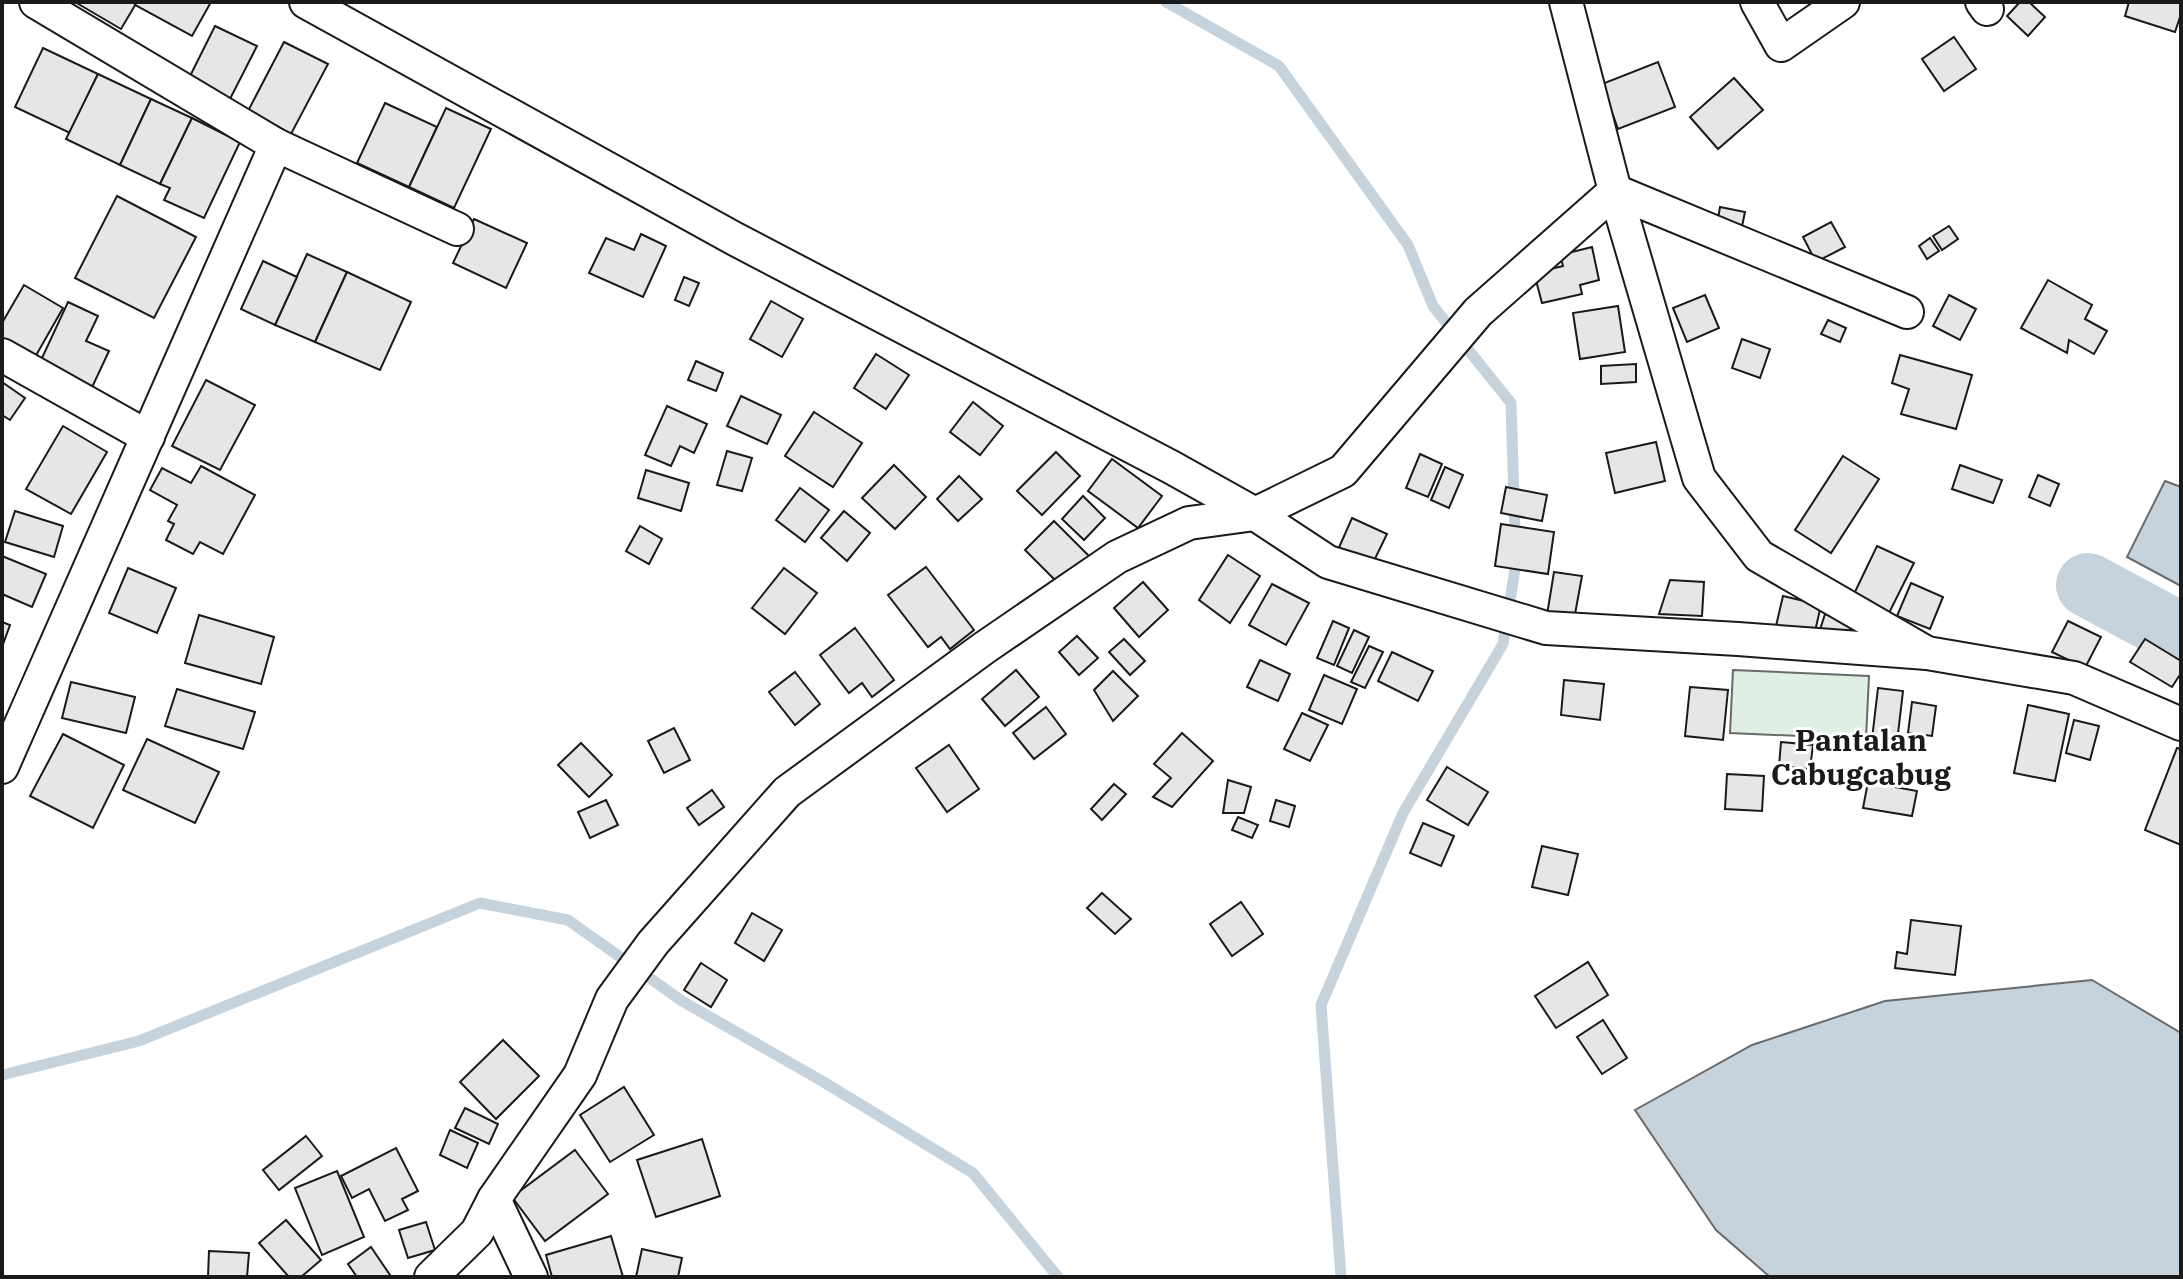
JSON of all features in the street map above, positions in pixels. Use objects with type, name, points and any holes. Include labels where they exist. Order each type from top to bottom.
[{"type":"street","points":[[36,2],[276,145],[457,229]]},
{"type":"street","points":[[306,2],[735,239],[1171,467],[1255,514],[1328,562],[1546,628],[1927,653],[2074,678],[2181,724]]},
{"type":"street","points":[[1566,2],[1615,191],[1699,478],[1759,556],[1927,653]]},
{"type":"street","points":[[1757,2],[1781,45],[1843,2]]},
{"type":"street","points":[[2,767],[276,145]]},
{"type":"street","points":[[431,1277],[477,1232],[494,1199],[580,1075],[612,999],[653,943],[787,792],[984,648],[1117,557],[1189,523],[1255,514],[1343,471],[1478,312],[1615,191]]},
{"type":"street","points":[[1615,191],[1907,312]]},
{"type":"street","points":[[2,355],[148,437]]},
{"type":"street","points":[[494,1199],[531,1277]]},
{"type":"green space","points":[[1733,670],[1869,676],[1866,739],[1730,733]]},
{"type":"shaded area","points":[[2165,481],[2181,487],[2181,586],[2127,557]]},
{"type":"shaded area","points":[[2092,980],[2181,1033],[2181,1277],[1770,1277],[1716,1230],[1635,1110],[1752,1045],[1885,1001]]},
{"type":"building","points":[[75,2],[137,2],[121,29]]},
{"type":"building","points":[[137,2],[211,2],[192,36],[135,5]]},
{"type":"building","points":[[2020,2],[2029,2],[2045,17],[2028,36],[2007,16]]},
{"type":"building","points":[[2129,2],[2181,2],[2175,32],[2125,16]]},
{"type":"building","points":[[215,26],[257,46],[229,101],[188,80]]},
{"type":"building","points":[[1954,37],[1976,69],[1944,91],[1922,59]]},
{"type":"building","points":[[284,42],[328,64],[291,134],[248,111]]},
{"type":"building","points":[[43,48],[98,74],[70,133],[15,107]]},
{"type":"building","points":[[1658,62],[1675,107],[1618,129],[1602,84]]},
{"type":"building","points":[[98,74],[151,99],[120,165],[66,139]]},
{"type":"building","points":[[1734,78],[1763,110],[1718,149],[1690,117]]},
{"type":"building","points":[[151,99],[192,118],[160,184],[120,165]]},
{"type":"building","points":[[385,103],[437,127],[409,187],[357,163]]},
{"type":"building","points":[[446,108],[491,129],[454,208],[409,187]]},
{"type":"building","points":[[192,118],[240,142],[204,218],[164,200],[170,188],[160,184]]},
{"type":"building","points":[[117,196],[196,237],[154,318],[75,278]]},
{"type":"building","points":[[1720,207],[1745,212],[1740,236],[1716,231]]},
{"type":"building","points":[[474,219],[527,243],[506,288],[453,263]]},
{"type":"building","points":[[1831,222],[1845,247],[1816,262],[1803,237]]},
{"type":"building","points":[[1949,226],[1958,239],[1942,250],[1933,236]]},
{"type":"building","points":[[641,234],[666,246],[643,297],[589,273],[606,238],[634,250]]},
{"type":"building","points":[[1930,238],[1939,251],[1927,259],[1919,246]]},
{"type":"building","points":[[1592,247],[1599,280],[1580,285],[1582,294],[1542,303],[1534,273],[1563,266],[1560,255]]},
{"type":"building","points":[[307,254],[347,272],[315,342],[275,325]]},
{"type":"building","points":[[263,261],[297,277],[275,325],[241,309]]},
{"type":"building","points":[[347,272],[411,302],[380,370],[315,342]]},
{"type":"building","points":[[684,277],[699,283],[689,306],[675,300]]},
{"type":"building","points":[[2048,280],[2092,305],[2085,319],[2107,331],[2094,354],[2069,340],[2067,353],[2021,328]]},
{"type":"building","points":[[24,285],[63,308],[30,366],[2,351],[2,323]]},
{"type":"building","points":[[1705,295],[1719,328],[1687,342],[1673,308]]},
{"type":"building","points":[[1949,295],[1976,309],[1960,340],[1933,326]]},
{"type":"building","points":[[771,301],[803,319],[782,357],[750,339]]},
{"type":"building","points":[[68,302],[98,316],[86,341],[109,351],[88,396],[35,373]]},
{"type":"building","points":[[1618,306],[1625,352],[1580,359],[1573,313]]},
{"type":"building","points":[[1828,320],[1846,328],[1840,342],[1821,334]]},
{"type":"building","points":[[1742,339],[1770,349],[1760,378],[1732,368]]},
{"type":"building","points":[[876,354],[909,375],[886,409],[854,388]]},
{"type":"building","points":[[1900,355],[1972,375],[1956,429],[1901,414],[1909,389],[1892,383]]},
{"type":"building","points":[[696,361],[723,373],[716,391],[688,380]]},
{"type":"building","points":[[1636,364],[1636,382],[1601,384],[1601,366]]},
{"type":"building","points":[[206,380],[255,405],[220,470],[172,446]]},
{"type":"building","points":[[2,382],[25,398],[10,420],[2,415]]},
{"type":"building","points":[[741,396],[781,415],[767,444],[727,426]]},
{"type":"building","points":[[973,402],[1003,426],[980,455],[950,432]]},
{"type":"building","points":[[667,406],[707,424],[694,453],[680,446],[671,466],[645,455]]},
{"type":"building","points":[[814,412],[862,443],[833,487],[785,456]]},
{"type":"building","points":[[63,426],[107,452],[71,514],[26,489]]},
{"type":"building","points":[[1656,442],[1665,481],[1615,493],[1606,453]]},
{"type":"building","points":[[727,451],[752,458],[742,491],[717,485]]},
{"type":"building","points":[[1056,452],[1080,476],[1042,515],[1017,491]]},
{"type":"building","points":[[1420,454],[1442,464],[1428,497],[1406,488]]},
{"type":"building","points":[[1843,456],[1879,479],[1831,553],[1795,530]]},
{"type":"building","points":[[1112,459],[1162,496],[1138,528],[1088,491]]},
{"type":"building","points":[[894,465],[926,497],[895,529],[862,498]]},
{"type":"building","points":[[1960,465],[2002,480],[1993,503],[1952,489]]},
{"type":"building","points":[[201,466],[255,495],[223,554],[200,542],[193,554],[166,540],[174,524],[168,521],[177,505],[150,490],[162,468],[191,483]]},
{"type":"building","points":[[1445,467],[1463,475],[1449,508],[1431,500]]},
{"type":"building","points":[[646,470],[689,483],[681,511],[638,498]]},
{"type":"building","points":[[2038,475],[2059,484],[2050,506],[2029,497]]},
{"type":"building","points":[[959,476],[982,499],[958,521],[937,499]]},
{"type":"building","points":[[1506,487],[1547,495],[1542,521],[1501,513]]},
{"type":"building","points":[[800,488],[829,510],[805,542],[776,520]]},
{"type":"building","points":[[1083,496],[1105,518],[1084,540],[1062,519]]},
{"type":"building","points":[[15,511],[63,526],[54,557],[5,542]]},
{"type":"building","points":[[844,511],[870,533],[847,561],[821,538]]},
{"type":"building","points":[[1352,518],[1387,534],[1371,567],[1337,552]]},
{"type":"building","points":[[1054,521],[1095,562],[1066,591],[1025,550]]},
{"type":"building","points":[[1501,524],[1554,532],[1548,574],[1495,566]]},
{"type":"building","points":[[640,526],[662,539],[649,564],[626,551]]},
{"type":"building","points":[[1877,546],[1914,563],[1888,615],[1852,598]]},
{"type":"building","points":[[1228,555],[1260,576],[1230,623],[1199,600]]},
{"type":"building","points":[[2,556],[46,574],[32,607],[2,594]]},
{"type":"building","points":[[926,567],[974,630],[950,649],[941,637],[928,647],[888,595]]},
{"type":"building","points":[[128,568],[176,588],[157,633],[109,613]]},
{"type":"building","points":[[784,568],[817,593],[785,634],[752,608]]},
{"type":"building","points":[[1554,572],[1582,576],[1573,625],[1546,621]]},
{"type":"building","points":[[1670,580],[1704,582],[1702,616],[1659,614]]},
{"type":"building","points":[[1143,582],[1168,610],[1139,637],[1114,608]]},
{"type":"building","points":[[1911,583],[1943,597],[1930,629],[1897,616]]},
{"type":"building","points":[[1272,584],[1309,603],[1286,645],[1249,625]]},
{"type":"building","points":[[1783,596],[1821,605],[1814,636],[1776,626]]},
{"type":"building","points":[[1825,614],[1852,622],[1846,644],[1818,636]]},
{"type":"building","points":[[199,615],[274,637],[261,684],[185,663]]},
{"type":"building","points":[[1333,621],[1349,628],[1334,665],[1317,658]]},
{"type":"building","points":[[2068,621],[2101,637],[2085,668],[2052,652]]},
{"type":"building","points":[[2,622],[10,625],[2,647]]},
{"type":"building","points":[[855,628],[894,680],[872,697],[862,683],[849,693],[820,655]]},
{"type":"building","points":[[1354,630],[1369,637],[1352,673],[1337,666]]},
{"type":"building","points":[[1077,636],[1098,658],[1079,675],[1059,652]]},
{"type":"building","points":[[1124,639],[1145,661],[1130,675],[1109,652]]},
{"type":"building","points":[[2145,639],[2181,661],[2181,673],[2172,687],[2130,662]]},
{"type":"building","points":[[1369,646],[1383,652],[1365,688],[1351,682]]},
{"type":"building","points":[[1392,652],[1433,671],[1418,701],[1378,681]]},
{"type":"building","points":[[1260,660],[1290,674],[1278,701],[1247,687]]},
{"type":"building","points":[[1016,670],[1039,697],[1005,726],[982,699]]},
{"type":"building","points":[[1113,671],[1138,696],[1113,721],[1094,690]]},
{"type":"building","points":[[795,672],[820,704],[795,725],[769,692]]},
{"type":"building","points":[[1324,675],[1357,689],[1342,724],[1309,710]]},
{"type":"building","points":[[1564,680],[1604,684],[1600,720],[1561,715]]},
{"type":"building","points":[[71,682],[135,697],[126,733],[62,718]]},
{"type":"building","points":[[1690,687],[1728,690],[1723,740],[1685,736]]},
{"type":"building","points":[[1878,688],[1903,691],[1897,742],[1872,739]]},
{"type":"building","points":[[177,689],[255,712],[243,749],[165,726]]},
{"type":"building","points":[[1912,702],[1936,706],[1932,736],[1908,733]]},
{"type":"building","points":[[2028,705],[2069,714],[2055,781],[2014,773]]},
{"type":"building","points":[[1046,707],[1066,734],[1034,759],[1013,733]]},
{"type":"building","points":[[1302,713],[1328,725],[1310,761],[1284,749]]},
{"type":"building","points":[[2074,720],[2099,726],[2090,760],[2066,753]]},
{"type":"building","points":[[674,728],[690,760],[664,773],[648,741]]},
{"type":"building","points":[[1182,733],[1213,761],[1172,807],[1153,797],[1171,778],[1154,764]]},
{"type":"building","points":[[63,734],[124,765],[93,828],[30,796]]},
{"type":"building","points":[[147,739],[219,772],[195,823],[123,790]]},
{"type":"building","points":[[1781,742],[1813,745],[1810,769],[1779,766]]},
{"type":"building","points":[[581,743],[612,775],[589,797],[558,765]]},
{"type":"building","points":[[949,745],[979,789],[947,812],[916,768]]},
{"type":"building","points":[[2177,748],[2181,749],[2181,845],[2145,830]]},
{"type":"building","points":[[1447,767],[1488,792],[1468,825],[1427,800]]},
{"type":"building","points":[[1727,774],[1764,776],[1762,811],[1725,809]]},
{"type":"building","points":[[1228,780],[1251,787],[1244,813],[1223,813]]},
{"type":"building","points":[[1868,782],[1917,791],[1912,816],[1863,808]]},
{"type":"building","points":[[1114,784],[1126,794],[1102,820],[1091,809]]},
{"type":"building","points":[[712,790],[724,807],[699,825],[687,808]]},
{"type":"building","points":[[606,800],[618,825],[590,838],[578,812]]},
{"type":"building","points":[[1276,800],[1295,806],[1289,827],[1270,821]]},
{"type":"building","points":[[1238,817],[1258,825],[1252,838],[1232,830]]},
{"type":"building","points":[[1423,823],[1454,836],[1441,866],[1410,853]]},
{"type":"building","points":[[1542,846],[1578,854],[1568,895],[1532,887]]},
{"type":"building","points":[[1102,893],[1131,919],[1115,934],[1087,908]]},
{"type":"building","points":[[1241,902],[1263,934],[1232,956],[1210,924]]},
{"type":"building","points":[[752,913],[782,930],[764,961],[735,943]]},
{"type":"building","points":[[1911,920],[1961,926],[1955,975],[1895,968],[1897,952],[1907,954]]},
{"type":"building","points":[[1588,962],[1608,995],[1556,1028],[1535,996]]},
{"type":"building","points":[[701,963],[727,980],[711,1007],[684,990]]},
{"type":"building","points":[[1603,1020],[1627,1058],[1602,1074],[1577,1037]]},
{"type":"building","points":[[503,1040],[539,1076],[496,1119],[460,1082]]},
{"type":"building","points":[[624,1087],[654,1135],[610,1162],[580,1115]]},
{"type":"building","points":[[465,1108],[498,1124],[489,1144],[455,1128]]},
{"type":"building","points":[[450,1130],[478,1143],[467,1168],[440,1155]]},
{"type":"building","points":[[306,1136],[322,1156],[279,1190],[263,1170]]},
{"type":"building","points":[[702,1139],[720,1196],[656,1217],[637,1160]]},
{"type":"building","points":[[396,1148],[418,1191],[402,1199],[408,1210],[385,1221],[369,1189],[352,1198],[341,1176]]},
{"type":"building","points":[[575,1150],[608,1194],[545,1241],[512,1197]]},
{"type":"building","points":[[337,1171],[364,1237],[322,1255],[295,1188]]},
{"type":"building","points":[[286,1220],[321,1260],[301,1277],[289,1277],[259,1243]]},
{"type":"building","points":[[426,1222],[435,1250],[408,1258],[399,1230]]},
{"type":"building","points":[[611,1236],[623,1277],[552,1277],[546,1255]]},
{"type":"building","points":[[371,1247],[390,1275],[387,1277],[357,1277],[348,1264]]},
{"type":"building","points":[[642,1249],[682,1258],[678,1277],[636,1277]]},
{"type":"building","points":[[209,1251],[249,1253],[247,1277],[208,1277]]},
{"type":"waterway","points":[[1166,2],[1279,66],[1408,245],[1433,306],[1511,403],[1516,563],[1503,644],[1403,813],[1321,1005],[1341,1277]]},
{"type":"waterway","points":[[2088,585],[2181,635]]},
{"type":"waterway","points":[[2,1075],[139,1041],[480,903],[568,920],[682,1001],[973,1173],[1058,1277]]},
{"type":"district","name":"Pantalan Cabugcabug","points":[[1861,756]]}]
